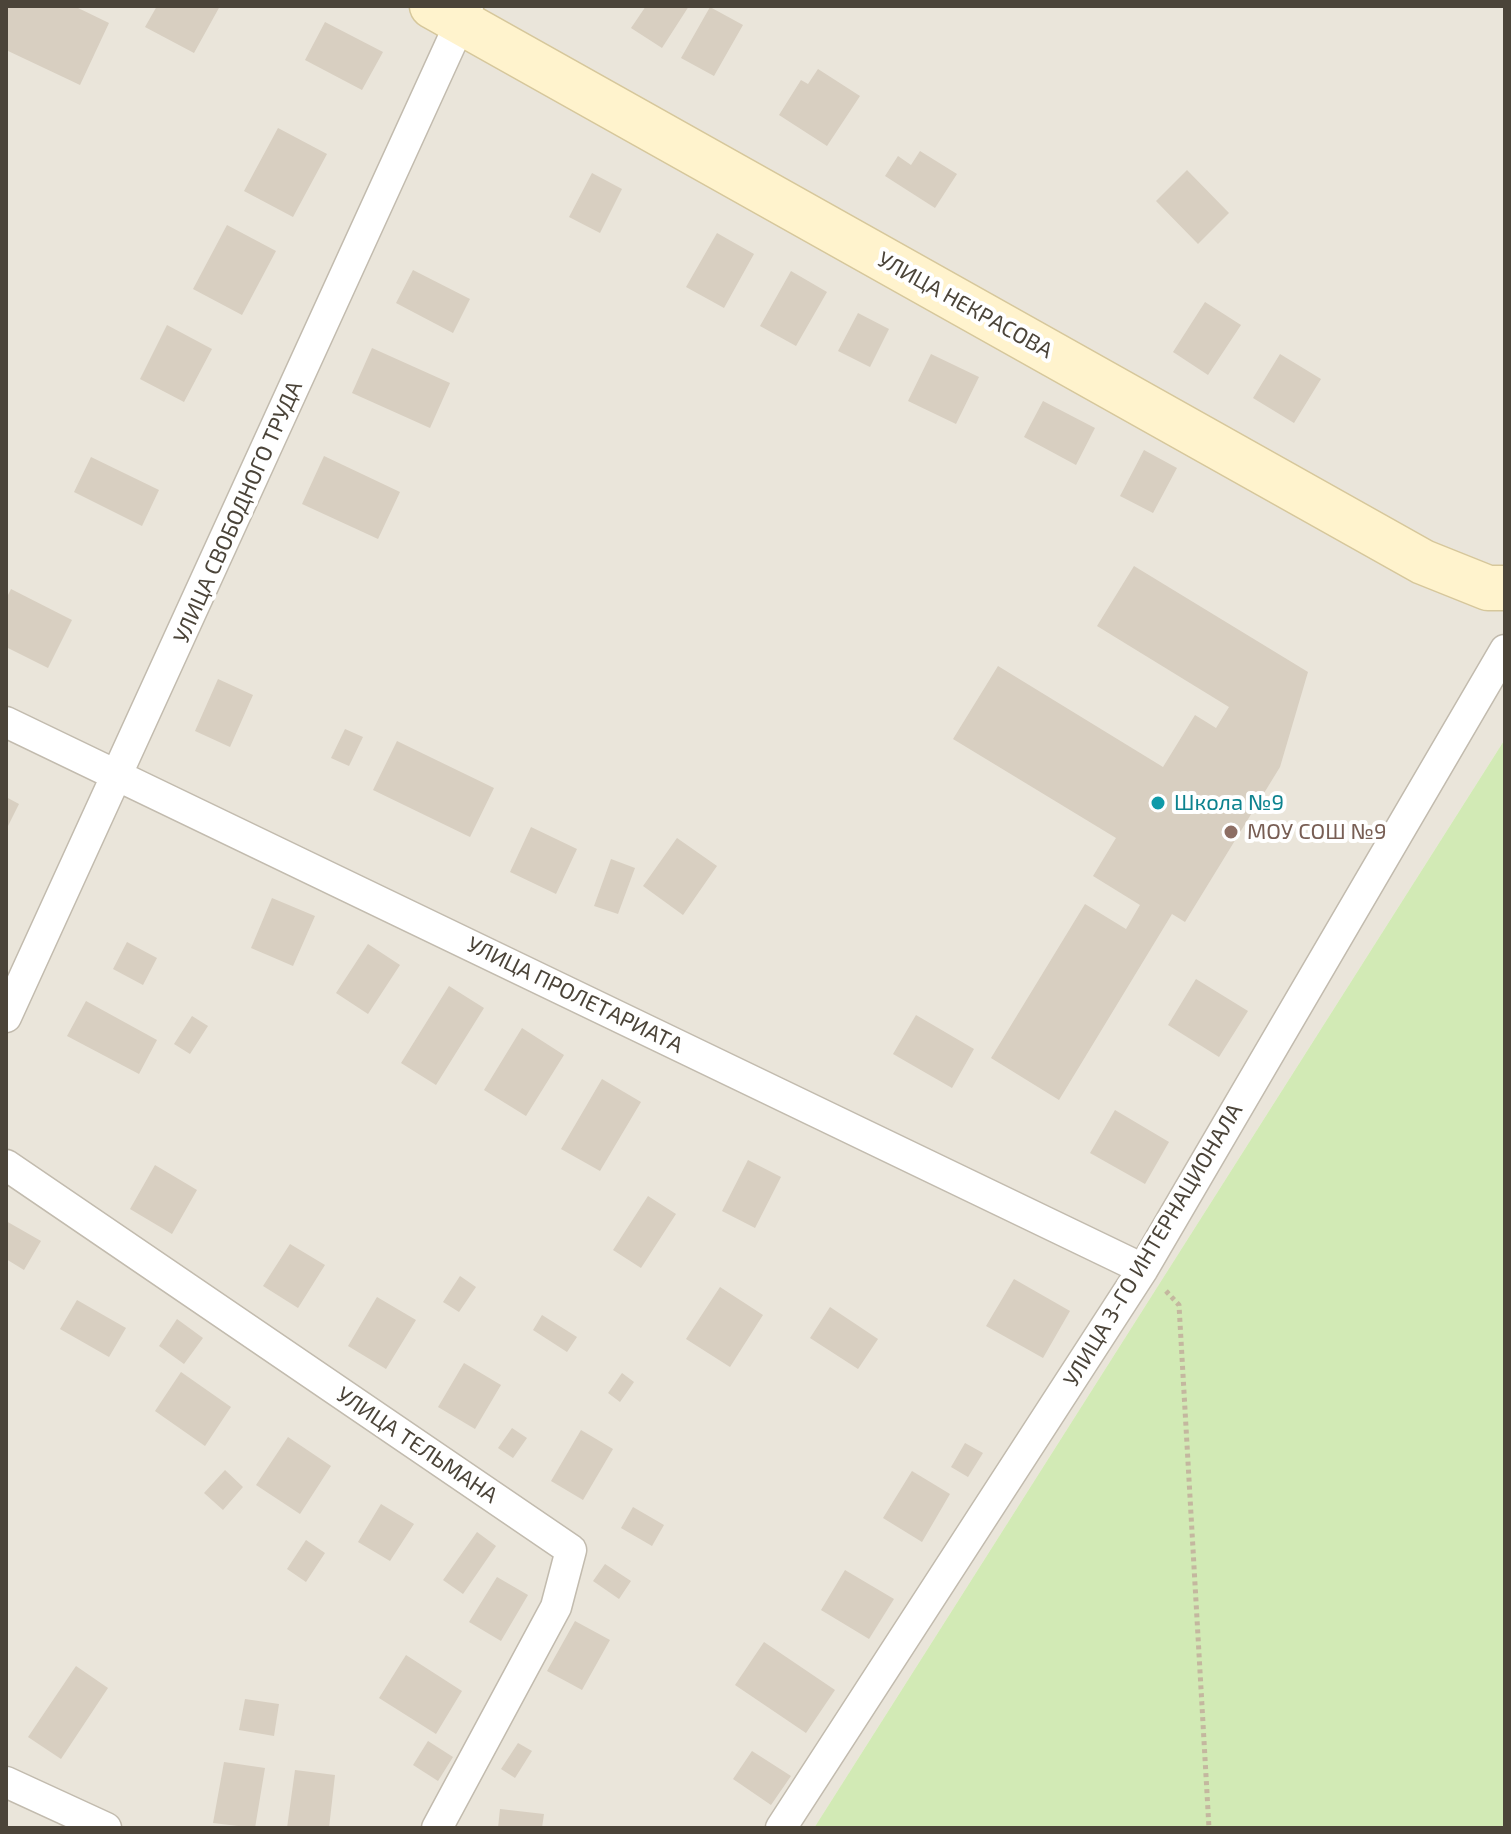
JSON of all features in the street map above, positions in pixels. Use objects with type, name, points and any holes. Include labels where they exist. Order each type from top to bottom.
[{"type":"street","name":"УЛИЦА НЕКРАСОВА","points":[[454,11],[1423,562],[1488,588],[1505,588]]},
{"type":"street","name":"УЛИЦА СВОБОДНОГО ТРУДА","points":[[6,1017],[118,775],[454,11]]},
{"type":"street","name":"УЛИЦА 3-ГО ИНТЕРНАЦИОНАЛА","points":[[781,1828],[1143,1269],[1505,650]]},
{"type":"street","name":"УЛИЦА ПРОЛЕТАРИАТА","points":[[6,722],[1143,1269]]},
{"type":"street","name":"УЛИЦА ТЕЛЬМАНА","points":[[6,1165],[571,1550],[556,1607],[437,1828]]},
{"type":"street","points":[[6,1782],[106,1828]]},
{"type":"path","points":[[1143,1269],[1179,1305],[1209,1828]]},
{"type":"shaded area","points":[[6,6],[1505,6],[1505,739],[814,1828],[6,1828]]},
{"type":"green space","points":[[1505,739],[1505,1828],[814,1828]]},
{"type":"building","points":[[6,6],[74,6],[109,23],[80,85],[6,50]]},
{"type":"building","points":[[157,6],[220,6],[194,53],[145,27]]},
{"type":"building","points":[[646,6],[689,6],[662,48],[631,28]]},
{"type":"building","points":[[710,7],[743,25],[714,76],[681,58]]},
{"type":"building","points":[[325,22],[383,52],[362,90],[305,60]]},
{"type":"building","points":[[818,69],[860,96],[827,146],[779,115],[801,80],[808,84]]},
{"type":"building","points":[[278,128],[327,154],[293,217],[244,191]]},
{"type":"building","points":[[920,151],[957,174],[935,208],[885,176],[898,156],[911,165]]},
{"type":"building","points":[[1187,170],[1229,213],[1198,244],[1156,201]]},
{"type":"building","points":[[592,173],[622,189],[600,233],[569,217]]},
{"type":"building","points":[[227,225],[276,251],[242,315],[193,289]]},
{"type":"building","points":[[717,233],[754,254],[724,308],[686,287]]},
{"type":"building","points":[[413,270],[470,299],[453,333],[396,303]]},
{"type":"building","points":[[791,271],[827,292],[796,346],[760,326]]},
{"type":"building","points":[[1205,302],[1241,325],[1208,375],[1173,352]]},
{"type":"building","points":[[858,313],[889,329],[870,367],[838,351]]},
{"type":"building","points":[[167,325],[212,349],[184,402],[140,379]]},
{"type":"building","points":[[372,348],[450,383],[430,428],[352,393]]},
{"type":"building","points":[[931,354],[979,377],[956,424],[908,401]]},
{"type":"building","points":[[1280,354],[1321,379],[1294,423],[1253,398]]},
{"type":"building","points":[[1043,401],[1095,428],[1076,465],[1024,437]]},
{"type":"building","points":[[1144,450],[1177,468],[1153,513],[1120,496]]},
{"type":"building","points":[[324,456],[400,492],[378,539],[302,504]]},
{"type":"building","points":[[91,457],[159,490],[142,526],[74,492]]},
{"type":"building","name":"Школа №9","points":[[1134,566],[1308,672],[1280,767],[1185,922],[1172,914],[1059,1100],[991,1058],[1085,904],[1126,929],[1140,905],[1093,876],[1116,838],[953,739],[998,666],[1163,767],[1195,715],[1216,728],[1229,707],[1097,626]]},
{"type":"building","points":[[11,589],[72,620],[48,668],[6,647],[6,599]]},
{"type":"building","points":[[218,679],[253,695],[230,747],[195,731]]},
{"type":"building","points":[[345,729],[363,737],[349,766],[331,758]]},
{"type":"building","points":[[397,741],[494,788],[470,837],[373,790]]},
{"type":"building","points":[[6,797],[19,804],[6,830]]},
{"type":"building","points":[[531,827],[577,849],[556,894],[510,872]]},
{"type":"building","points":[[677,838],[717,866],[683,915],[643,886]]},
{"type":"building","points":[[611,859],[635,868],[618,914],[594,906]]},
{"type":"building","points":[[272,898],[315,916],[293,966],[251,948]]},
{"type":"building","points":[[127,942],[157,958],[143,985],[113,969]]},
{"type":"building","points":[[368,944],[400,965],[368,1014],[336,993]]},
{"type":"building","points":[[1196,979],[1248,1011],[1219,1057],[1168,1025]]},
{"type":"building","points":[[449,986],[484,1008],[436,1085],[401,1063]]},
{"type":"building","points":[[86,1001],[157,1040],[139,1074],[67,1036]]},
{"type":"building","points":[[916,1015],[974,1049],[952,1088],[893,1054]]},
{"type":"building","points":[[192,1016],[208,1026],[190,1054],[174,1044]]},
{"type":"building","points":[[522,1028],[564,1055],[526,1116],[484,1090]]},
{"type":"building","points":[[602,1079],[641,1102],[600,1171],[561,1149]]},
{"type":"building","points":[[1115,1110],[1169,1142],[1145,1184],[1090,1153]]},
{"type":"building","points":[[748,1160],[781,1177],[755,1228],[722,1211]]},
{"type":"building","points":[[155,1165],[197,1190],[172,1234],[130,1209]]},
{"type":"building","points":[[648,1196],[676,1214],[641,1268],[613,1250]]},
{"type":"building","points":[[6,1221],[41,1241],[24,1270],[6,1259]]},
{"type":"building","points":[[290,1244],[325,1265],[298,1308],[263,1286]]},
{"type":"building","points":[[460,1276],[476,1287],[459,1312],[443,1302]]},
{"type":"building","points":[[1014,1279],[1070,1311],[1043,1358],[986,1326]]},
{"type":"building","points":[[720,1287],[763,1315],[730,1367],[686,1339]]},
{"type":"building","points":[[377,1297],[416,1320],[386,1369],[348,1346]]},
{"type":"building","points":[[77,1300],[126,1328],[109,1357],[60,1329]]},
{"type":"building","points":[[830,1307],[878,1339],[858,1369],[810,1338]]},
{"type":"building","points":[[542,1315],[577,1337],[567,1352],[533,1330]]},
{"type":"building","points":[[177,1319],[203,1338],[184,1364],[159,1346]]},
{"type":"building","points":[[464,1363],[501,1385],[475,1429],[438,1407]]},
{"type":"building","points":[[181,1372],[231,1407],[205,1446],[155,1411]]},
{"type":"building","points":[[622,1373],[634,1382],[620,1402],[608,1393]]},
{"type":"building","points":[[512,1428],[527,1438],[513,1458],[498,1448]]},
{"type":"building","points":[[581,1430],[613,1449],[583,1500],[551,1481]]},
{"type":"building","points":[[288,1437],[331,1466],[300,1514],[256,1485]]},
{"type":"building","points":[[965,1443],[983,1453],[968,1477],[951,1467]]},
{"type":"building","points":[[225,1470],[243,1487],[223,1510],[204,1493]]},
{"type":"building","points":[[912,1471],[950,1494],[922,1542],[883,1518]]},
{"type":"building","points":[[381,1504],[414,1524],[390,1561],[358,1542]]},
{"type":"building","points":[[633,1507],[664,1525],[652,1546],[621,1528]]},
{"type":"building","points":[[477,1532],[496,1546],[463,1594],[443,1580]]},
{"type":"building","points":[[306,1540],[325,1553],[306,1582],[287,1569]]},
{"type":"building","points":[[605,1564],[631,1581],[619,1599],[593,1581]]},
{"type":"building","points":[[845,1570],[894,1599],[869,1639],[821,1610]]},
{"type":"building","points":[[497,1577],[528,1595],[501,1641],[469,1622]]},
{"type":"building","points":[[575,1621],[610,1640],[582,1690],[547,1671]]},
{"type":"building","points":[[764,1642],[835,1690],[806,1733],[735,1685]]},
{"type":"building","points":[[406,1655],[462,1691],[436,1734],[379,1698]]},
{"type":"building","points":[[76,1666],[108,1688],[61,1759],[28,1737]]},
{"type":"building","points":[[245,1699],[279,1704],[274,1736],[239,1730]]},
{"type":"building","points":[[428,1741],[453,1757],[438,1781],[413,1765]]},
{"type":"building","points":[[518,1743],[532,1751],[515,1778],[501,1769]]},
{"type":"building","points":[[752,1751],[791,1776],[771,1805],[733,1779]]},
{"type":"building","points":[[224,1762],[265,1768],[255,1828],[213,1823]]},
{"type":"building","points":[[295,1770],[335,1775],[329,1828],[287,1828]]},
{"type":"building","points":[[500,1809],[544,1814],[542,1828],[498,1828]]},
{"type":"place","name":"Школа №9","points":[[1158,803]]},
{"type":"place","name":"МОУ СОШ №9","points":[[1231,832]]}]
